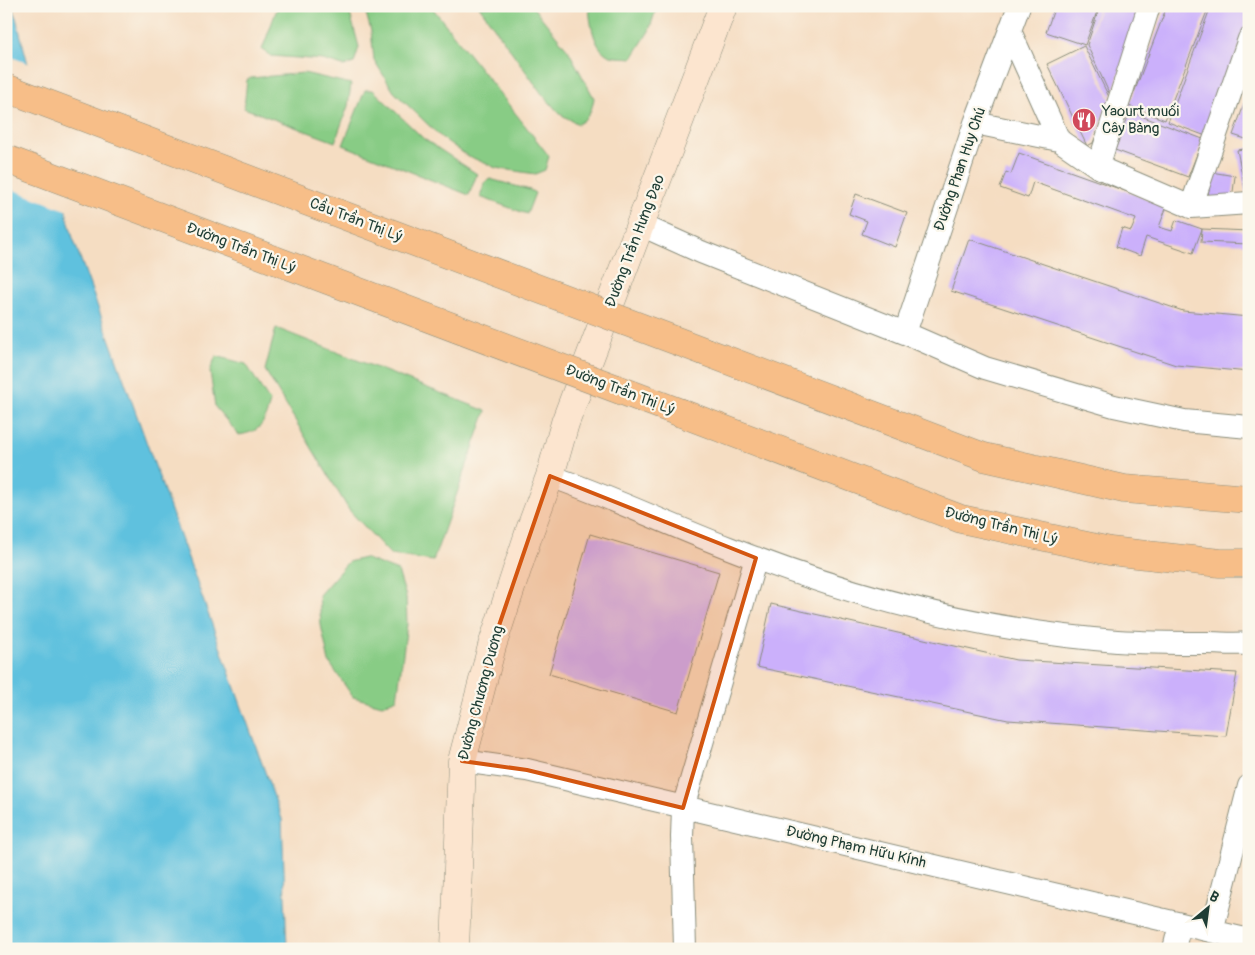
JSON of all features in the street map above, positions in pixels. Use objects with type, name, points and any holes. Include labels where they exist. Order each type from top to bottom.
[{"type":"main road","name":"Đường Trần Hưng Đạo","points":[[550,476],[565,424],[723,6]]},
{"type":"main road","name":"Cầu Trần Thị Lý","points":[[6,88],[984,457],[1124,489],[1249,499]]},
{"type":"main road","name":"Đường Trần Thị Lý","points":[[6,159],[961,519],[1110,552],[1211,562],[1249,563]]},
{"type":"main road","name":"Đường Chương Dương","points":[[455,949],[462,761],[492,646],[550,476]]},
{"type":"street","name":"Đường Phan Huy Chú","points":[[905,333],[974,123],[1019,6]]},
{"type":"street","points":[[1098,167],[1149,6]]},
{"type":"street","points":[[1010,31],[1059,140]]},
{"type":"street","points":[[1192,207],[1249,39]]},
{"type":"street","points":[[974,123],[1059,140],[1098,167],[1192,207],[1249,203]]},
{"type":"street","points":[[641,225],[709,255],[905,333],[985,368],[1114,406],[1184,420],[1249,427]]},
{"type":"street","points":[[550,476],[604,495],[756,558],[872,598],[973,622],[1019,630],[1146,643],[1249,643]]},
{"type":"street","points":[[685,949],[683,808],[756,558]]},
{"type":"street","name":"Đường Phạm Hữu Kính","points":[[462,761],[527,770],[1249,940]]},
{"type":"street","points":[[1212,931],[1249,786]]},
{"type":"street","points":[[1174,949],[1180,924]]},
{"type":"highlighted area","points":[[550,476],[756,558],[683,808],[527,770],[462,761],[492,646]]},
{"type":"green space","points":[[278,6],[348,6],[359,47],[354,63],[343,66],[323,60],[271,56],[262,50]]},
{"type":"green space","points":[[364,6],[431,6],[549,156],[545,170],[535,174],[496,168],[466,155],[441,137],[394,92],[374,60],[371,31]]},
{"type":"green space","points":[[479,6],[532,6],[568,50],[594,98],[591,110],[585,119],[578,124],[560,114],[542,94]]},
{"type":"green space","points":[[589,6],[657,6],[649,31],[632,58],[610,56],[603,51],[593,33]]},
{"type":"green space","points":[[304,73],[351,84],[348,106],[335,142],[244,108],[247,80]]},
{"type":"green space","points":[[365,90],[373,90],[424,139],[477,174],[469,195],[343,145]]},
{"type":"green space","points":[[490,179],[535,193],[527,214],[480,197],[485,182]]},
{"type":"green space","points":[[276,328],[486,411],[433,561],[391,555],[349,510],[265,370]]},
{"type":"green space","points":[[216,356],[246,364],[270,402],[264,421],[257,429],[239,435],[215,407],[210,371]]},
{"type":"green space","points":[[364,558],[398,571],[406,597],[407,624],[397,699],[382,705],[353,697],[329,662],[321,625],[319,595],[348,562]]},
{"type":"water","points":[[6,6],[13,6],[73,238],[282,819],[287,949],[6,949]]},
{"type":"pier","points":[[6,55],[30,64],[68,211],[6,187]]},
{"type":"building","points":[[1055,6],[1099,6],[1085,45],[1046,32]]},
{"type":"building","points":[[1100,6],[1143,6],[1111,97],[1087,45]]},
{"type":"building","points":[[1167,6],[1209,6],[1165,120],[1129,106]]},
{"type":"building","points":[[1211,6],[1249,6],[1249,22],[1206,136],[1168,122]]},
{"type":"building","points":[[1084,46],[1110,99],[1093,143],[1087,146],[1047,64]]},
{"type":"building","points":[[1249,91],[1249,140],[1233,135]]},
{"type":"building","points":[[1130,112],[1203,139],[1188,177],[1115,150]]},
{"type":"building","points":[[1249,148],[1249,203],[1248,203],[1237,150]]},
{"type":"building","points":[[1019,153],[1167,206],[1159,227],[1172,231],[1176,220],[1202,229],[1193,253],[1146,237],[1140,256],[1116,247],[1122,228],[1131,231],[1136,219],[1033,182],[1028,198],[1000,188],[1006,172],[1011,174]]},
{"type":"building","points":[[1211,172],[1235,176],[1232,200],[1208,197]]},
{"type":"building","points":[[856,194],[907,213],[895,247],[862,234],[867,221],[849,214]]},
{"type":"building","points":[[1202,229],[1249,231],[1249,244],[1201,242]]},
{"type":"building","points":[[969,239],[1183,311],[1249,317],[1249,372],[1176,365],[951,291]]},
{"type":"building","points":[[590,534],[719,572],[678,712],[549,674]]},
{"type":"building","points":[[771,604],[1016,660],[1237,673],[1226,736],[1008,720],[757,667]]},
{"type":"place","name":"Yaourt muối Cây Bàng","points":[[1084,120]]}]
